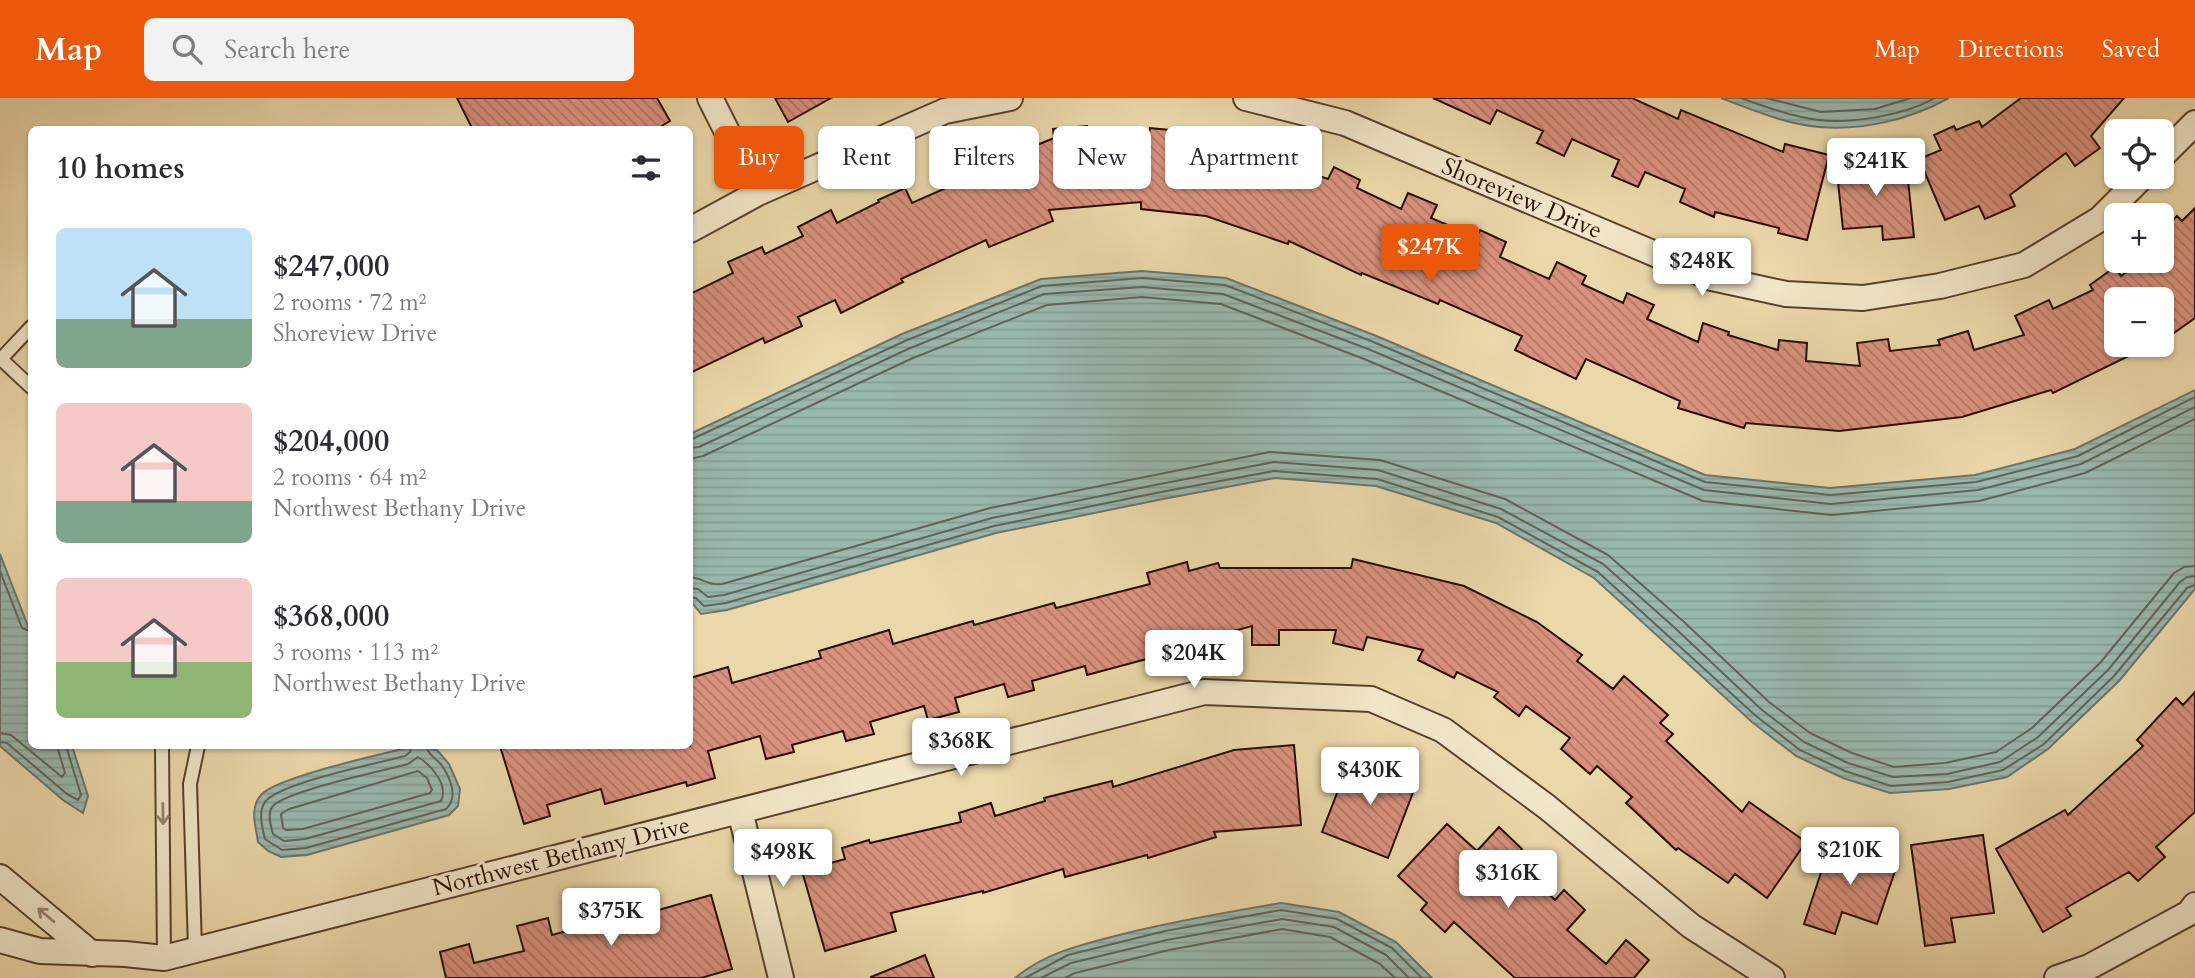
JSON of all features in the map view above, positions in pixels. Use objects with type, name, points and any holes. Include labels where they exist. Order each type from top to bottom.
[{"type":"street","points":[[710,98],[758,193]]},
{"type":"street","points":[[693,228],[758,193],[945,111],[1010,98]]},
{"type":"street","name":"Shoreview Drive","points":[[1246,98],[1345,123],[1712,278],[1786,294],[1863,298],[1940,286],[2024,265],[2101,219],[2130,189]]},
{"type":"street","points":[[2174,144],[2195,123]]},
{"type":"street","name":"Northwest Bethany Drive","points":[[0,940],[40,951],[125,954],[165,968],[195,949],[1204,692],[1371,699],[1443,730],[1547,807],[1691,926],[1772,978]]},
{"type":"street","points":[[740,811],[781,978]]},
{"type":"street","points":[[0,877],[92,954]]},
{"type":"street","points":[[2057,978],[2089,967],[2189,913],[2195,905]]},
{"type":"lane","points":[[28,330],[1,359],[28,384]]},
{"type":"lane","points":[[162,749],[165,968]]},
{"type":"lane","points":[[195,949],[190,783],[197,749]]},
{"type":"water","points":[[1721,98],[1949,98],[1919,112],[1886,122],[1836,128],[1782,120]]},
{"type":"water","points":[[1142,271],[1226,278],[1374,335],[1705,475],[1830,488],[1975,475],[2075,449],[2195,390],[2195,589],[2119,681],[2048,749],[2007,777],[1949,789],[1890,793],[1843,778],[1796,756],[1752,722],[1594,578],[1496,523],[1376,486],[1275,478],[1163,499],[996,533],[727,610],[701,614],[693,604],[693,433],[902,334],[1041,279]]},
{"type":"water","points":[[0,554],[28,626],[28,749],[73,749],[88,796],[83,813],[63,800],[0,746]]},
{"type":"water","points":[[403,749],[437,750],[449,764],[460,789],[458,806],[449,815],[307,855],[281,857],[268,851],[258,842],[254,818],[257,800],[271,788],[333,766]]},
{"type":"water","points":[[1281,903],[1339,912],[1396,942],[1432,978],[1015,978],[1053,955],[1094,941]]},
{"type":"building","points":[[457,98],[657,98],[670,121],[662,126],[471,126]]},
{"type":"building","points":[[775,98],[831,98],[788,122]]},
{"type":"building","points":[[1433,98],[1632,98],[1678,119],[1681,110],[1783,152],[1785,144],[1829,155],[1807,240],[1778,233],[1779,228],[1715,212],[1714,217],[1680,202],[1685,189],[1645,172],[1638,187],[1612,176],[1619,160],[1572,139],[1564,156],[1537,143],[1543,131],[1497,110],[1490,124]]},
{"type":"building","points":[[2021,98],[2124,98],[2091,136],[2100,148],[2075,166],[2066,153],[2010,195],[2015,206],[1985,219],[1979,206],[1945,220],[1919,159],[1941,150],[1934,135],[1954,126],[1956,130],[1979,121],[1982,127]]},
{"type":"building","points":[[1151,128],[1165,130],[1165,189],[1322,189],[1322,177],[1328,179],[1334,167],[1360,180],[1357,188],[1401,209],[1408,193],[1437,205],[1431,218],[1476,237],[1480,230],[1506,242],[1500,257],[1549,279],[1557,262],[1586,276],[1582,284],[1623,303],[1627,293],[1654,305],[1647,319],[1698,342],[1703,323],[1729,332],[1728,335],[1778,350],[1779,340],[1807,343],[1806,361],[1860,366],[1857,343],[1888,339],[1890,351],[1940,345],[1938,340],[1968,331],[1974,350],[2024,335],[2015,316],[2049,300],[2053,309],[2093,290],[2090,285],[2107,273],[2119,273],[2121,276],[2125,273],[2174,273],[2174,219],[2177,216],[2182,221],[2195,208],[2195,318],[2174,333],[2174,287],[2104,287],[2104,357],[2126,357],[2053,393],[2051,390],[1962,417],[1839,431],[1746,423],[1744,428],[1678,408],[1680,401],[1586,359],[1576,379],[1515,350],[1522,336],[1440,300],[1438,304],[1362,273],[1361,275],[1289,241],[1288,244],[1206,216],[1141,209],[1141,202],[1049,210],[1053,221],[989,247],[986,240],[901,279],[903,282],[841,313],[835,300],[798,317],[802,326],[765,343],[763,338],[693,372],[693,293],[733,273],[728,262],[762,247],[765,254],[803,236],[798,227],[831,210],[837,223],[903,189],[905,189],[912,203],[944,189],[1039,189],[1039,144],[1053,138],[1053,189],[1151,189]]},
{"type":"building","points":[[1862,161],[1863,166],[1906,161],[1914,237],[1883,240],[1882,226],[1843,229],[1836,163]]},
{"type":"building","points":[[1353,559],[1464,586],[1537,622],[1582,655],[1577,661],[1613,689],[1624,676],[1668,715],[1660,723],[1673,734],[1666,741],[1742,812],[1749,802],[1806,842],[1767,898],[1735,874],[1728,883],[1678,848],[1676,850],[1626,803],[1632,797],[1597,766],[1590,774],[1561,749],[1570,738],[1526,706],[1519,716],[1494,697],[1498,692],[1457,672],[1454,678],[1418,660],[1423,650],[1367,637],[1363,650],[1333,643],[1336,630],[1279,630],[1279,645],[1252,645],[1252,626],[1197,641],[1199,648],[1170,656],[1169,653],[1087,675],[1085,666],[1032,681],[1034,690],[1008,697],[1004,684],[955,698],[959,712],[928,720],[924,706],[870,722],[874,734],[846,741],[843,731],[792,745],[794,752],[766,759],[760,736],[708,751],[715,778],[687,786],[686,782],[605,804],[601,789],[547,805],[550,816],[524,824],[501,749],[693,749],[693,677],[728,667],[732,683],[821,658],[819,651],[889,630],[893,644],[973,621],[974,625],[1054,603],[1056,608],[1150,584],[1147,573],[1187,562],[1189,571],[1218,563],[1220,568],[1351,568]]},
{"type":"building","points":[[2195,692],[2195,812],[2156,847],[2165,857],[2138,881],[2129,872],[2066,908],[2071,916],[2043,932],[1996,849],[2065,810],[2068,815],[2143,746],[2137,740],[2176,698],[2183,705]]},
{"type":"building","points":[[1294,745],[1301,825],[1214,832],[1216,837],[1148,858],[1147,855],[1065,877],[1063,869],[983,893],[891,913],[896,931],[825,951],[802,871],[845,859],[842,848],[961,822],[959,813],[991,803],[995,816],[1045,801],[1044,798],[1112,781],[1113,787],[1234,750]]},
{"type":"building","points":[[1351,757],[1417,782],[1388,858],[1322,832]]},
{"type":"building","points":[[1447,824],[1477,851],[1499,827],[1522,849],[1512,860],[1555,900],[1564,890],[1585,910],[1567,930],[1606,964],[1626,940],[1649,960],[1634,978],[1515,978],[1454,922],[1445,932],[1421,910],[1427,903],[1398,876]]},
{"type":"building","points":[[1983,835],[1994,913],[1951,918],[1955,942],[1925,946],[1911,845]]},
{"type":"building","points":[[1832,839],[1898,862],[1877,924],[1842,912],[1835,934],[1804,924]]},
{"type":"building","points":[[711,895],[732,969],[701,978],[446,978],[440,952],[469,944],[474,963],[524,951],[517,926],[548,918],[552,935],[604,921],[600,908],[630,900],[634,917]]},
{"type":"building","points":[[925,955],[934,978],[871,978],[871,977]]}]
